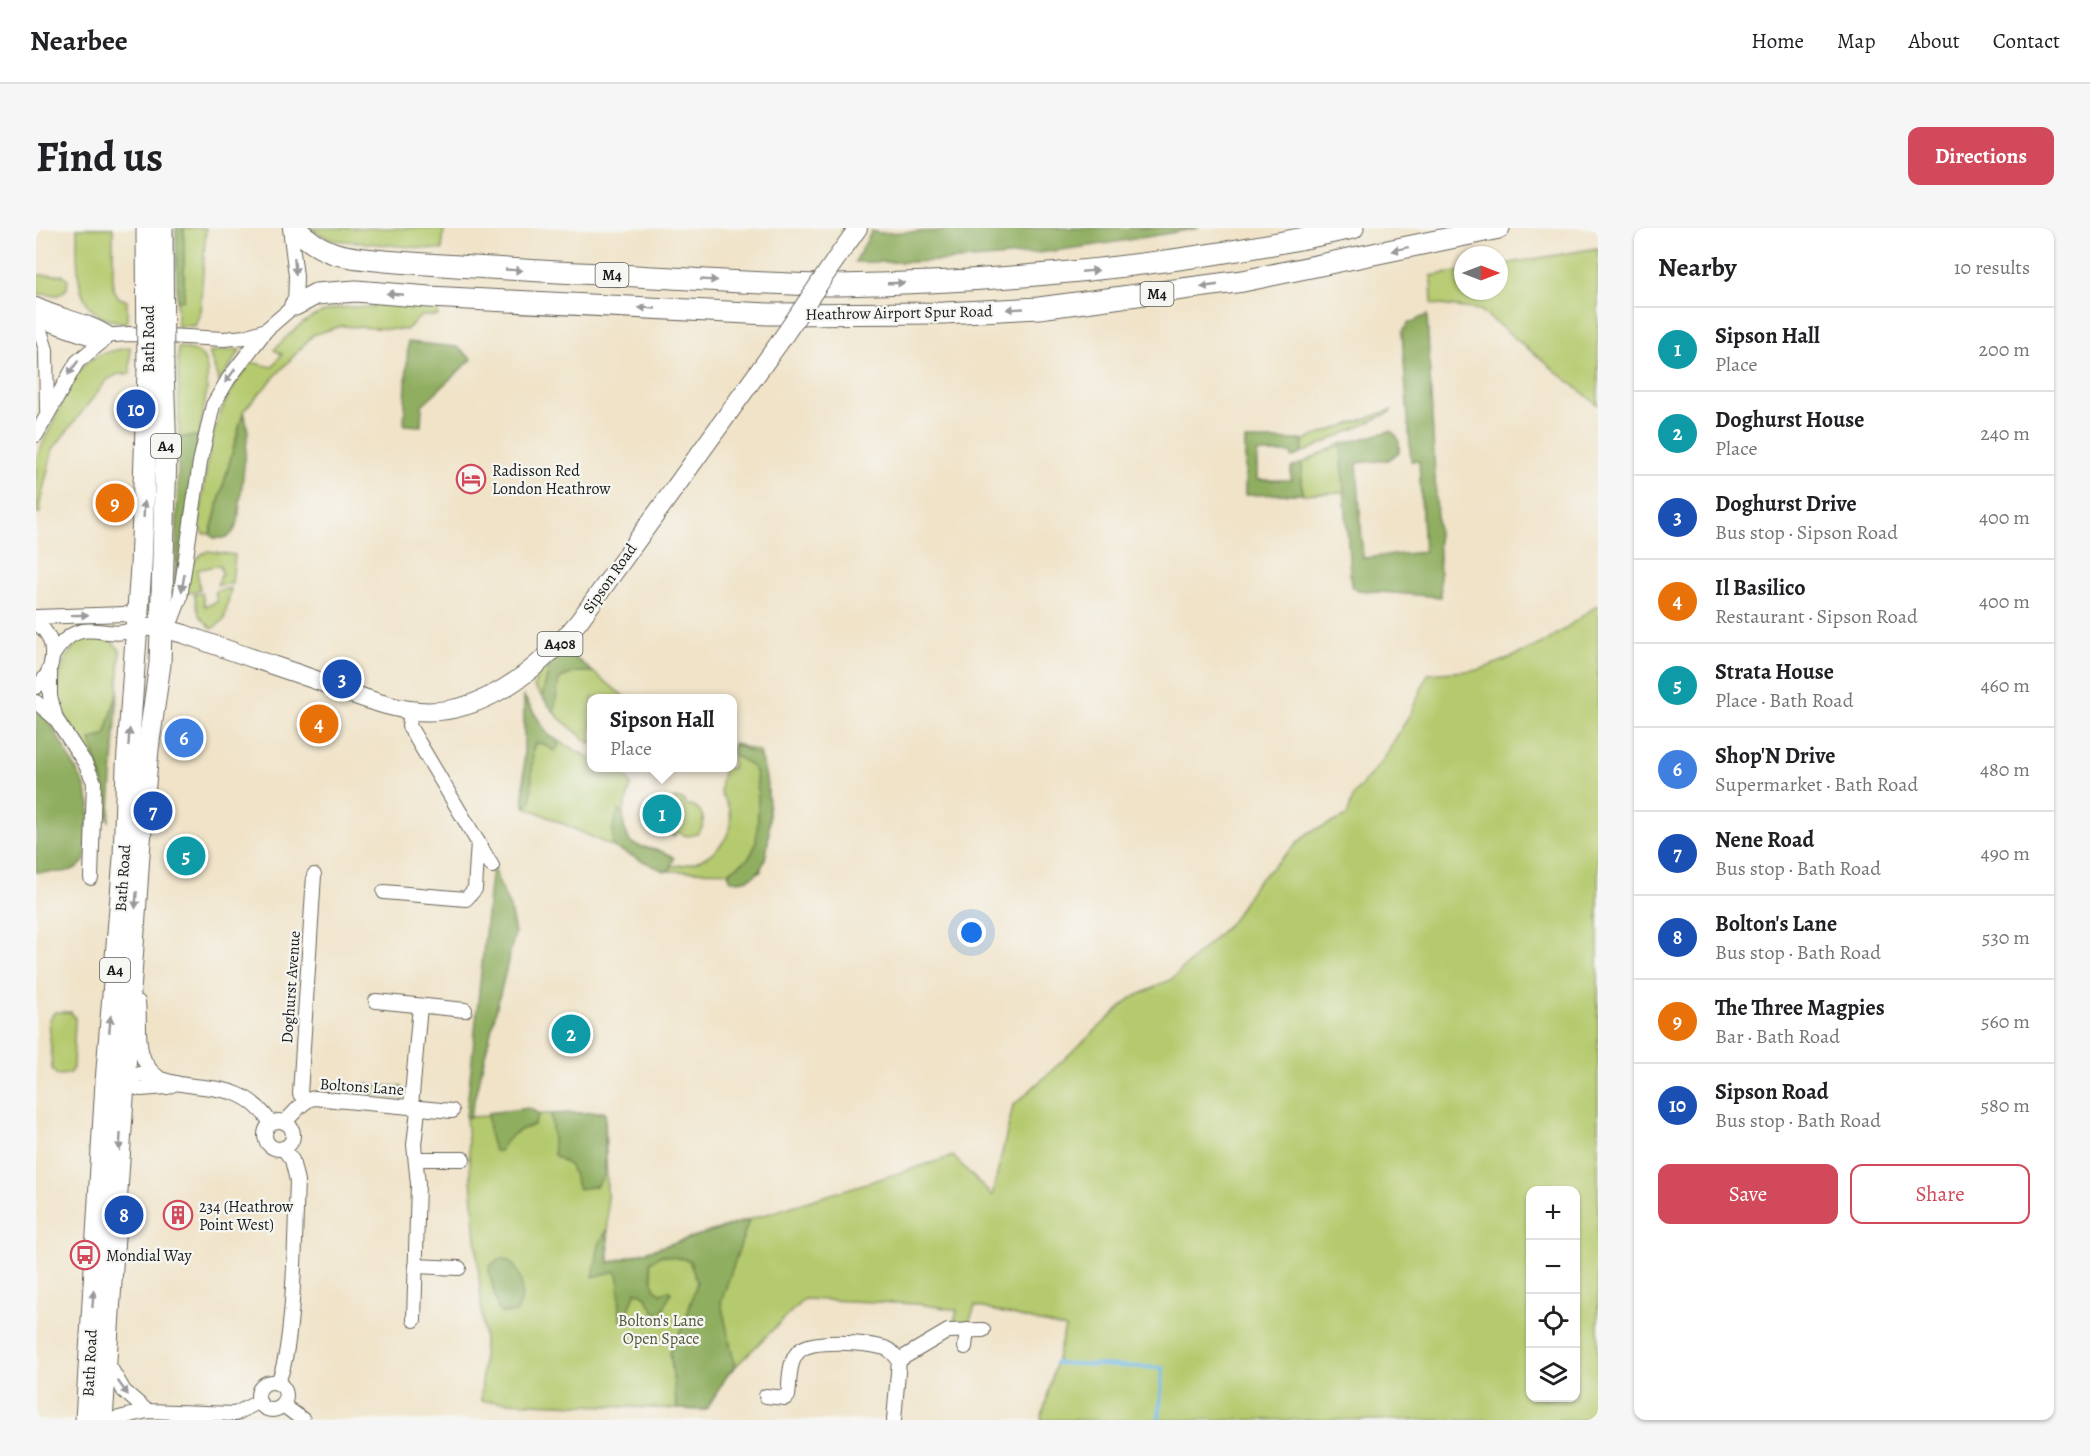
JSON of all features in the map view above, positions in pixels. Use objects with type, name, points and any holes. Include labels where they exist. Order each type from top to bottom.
[{"type":"highway","name":"Bath Road","points":[[86,1420],[115,1083],[133,964],[139,854],[162,628],[166,453],[156,372],[147,228]]},
{"type":"highway","name":"Bath Road","points":[[102,1420],[127,767],[156,372],[162,228]]},
{"type":"highway","name":"Heathrow Airport Spur Road","points":[[295,228],[310,243],[328,253],[385,261],[837,285],[965,281],[1100,270],[1193,258],[1353,228]]},
{"type":"highway","name":"Heathrow Airport Spur Road","points":[[295,305],[316,294],[356,291],[429,297],[768,314],[860,315],[1039,308],[1243,281],[1499,228]]},
{"type":"main road","name":"Sipson Road","points":[[138,626],[162,628],[355,695],[411,711],[434,711],[460,706],[497,692],[521,678],[559,645],[779,343],[858,228]]},
{"type":"street","points":[[162,628],[172,619],[180,598],[200,462],[213,405],[229,378],[266,330],[295,305],[296,276],[290,228]]},
{"type":"street","points":[[36,305],[61,317],[97,326],[110,335]]},
{"type":"street","points":[[36,319],[88,337],[110,335],[224,339],[245,337],[266,330]]},
{"type":"street","points":[[36,319],[46,351],[47,412]]},
{"type":"street","points":[[36,435],[76,362],[110,335]]},
{"type":"street","points":[[36,617],[125,614],[130,616],[138,626],[129,632],[86,629],[75,632],[52,657]]},
{"type":"street","points":[[36,623],[49,637],[52,657],[50,696],[56,718],[85,763],[94,782],[92,878]]},
{"type":"street","points":[[36,687],[50,672]]},
{"type":"street","points":[[36,702],[56,718]]},
{"type":"street","points":[[411,711],[409,726],[492,866]]},
{"type":"street","points":[[384,892],[466,899],[475,889],[478,842]]},
{"type":"street","name":"Doghurst Avenue","points":[[305,1100],[300,1094],[315,875]]},
{"type":"street","name":"Bath Road","points":[[133,964],[141,1054],[150,1071],[158,1077]]},
{"type":"street","points":[[376,1002],[465,1010]]},
{"type":"street","name":"Boltons Lane","points":[[414,1320],[418,1160],[414,1145],[420,1006]]},
{"type":"street","points":[[115,1083],[139,1074],[176,1083],[222,1087],[250,1101],[277,1123],[290,1127],[293,1135],[290,1143],[283,1148],[271,1147],[266,1140],[265,1131],[277,1123]]},
{"type":"street","points":[[115,1083],[133,1089],[167,1087],[176,1083]]},
{"type":"street","name":"Boltons Lane","points":[[277,1123],[295,1114],[305,1100],[314,1098],[452,1111]]},
{"type":"street","points":[[277,1383],[282,1374],[289,1315],[297,1181],[292,1160],[283,1148]]},
{"type":"street","points":[[418,1160],[463,1159]]},
{"type":"street","points":[[415,1266],[459,1268]]},
{"type":"street","points":[[965,1347],[967,1330]]},
{"type":"street","points":[[899,1360],[948,1331],[983,1330]]},
{"type":"street","points":[[766,1396],[785,1398],[788,1395],[794,1360],[800,1351],[819,1342],[885,1348],[899,1360]]},
{"type":"street","points":[[105,1360],[124,1391],[147,1411]]},
{"type":"street","points":[[893,1420],[899,1360]]},
{"type":"street","points":[[277,1383],[286,1392],[283,1405],[272,1411],[263,1408],[258,1402],[258,1392],[263,1384],[277,1383]]},
{"type":"street","points":[[111,1420],[147,1411],[235,1414],[258,1402]]},
{"type":"street","points":[[283,1405],[303,1420]]},
{"type":"green space","points":[[77,228],[113,228],[113,288],[119,298],[127,300],[127,323],[100,316],[85,299],[78,276]]},
{"type":"green space","points":[[176,228],[184,228],[184,300],[177,300]]},
{"type":"green space","points":[[184,228],[206,228],[200,313],[195,326],[177,326],[177,300],[184,299]]},
{"type":"green space","points":[[307,228],[444,228],[442,250],[333,240]]},
{"type":"green space","points":[[945,228],[1199,228],[1028,254],[943,261],[855,262],[872,231],[878,233],[943,231]]},
{"type":"green space","points":[[1598,248],[1598,405],[1480,310],[1432,304],[1431,276],[1454,272],[1454,300],[1508,300],[1508,263]]},
{"type":"green space","points":[[36,275],[63,275],[68,280],[67,289],[58,295],[38,294]]},
{"type":"green space","points":[[374,303],[438,308],[438,316],[421,316],[406,330],[341,326],[313,335],[244,410],[210,534],[204,534],[200,527],[200,516],[209,453],[219,417],[237,381],[251,362],[272,367],[282,354],[274,350],[306,320],[329,310],[373,308]]},
{"type":"green space","points":[[1427,315],[1441,597],[1356,590],[1351,586],[1341,444],[1390,431],[1397,437],[1399,443],[1399,453],[1388,460],[1357,463],[1363,558],[1424,552],[1419,461],[1411,461],[1402,333],[1407,324]]},
{"type":"green space","points":[[408,342],[457,347],[472,359],[422,405],[421,426],[404,425]]},
{"type":"green space","points":[[130,347],[130,374],[118,374],[107,380],[53,449],[40,502],[40,513],[36,513],[36,458],[75,376],[87,362],[100,354]]},
{"type":"green space","points":[[178,347],[197,352],[203,358],[206,367],[207,391],[199,436],[179,437]]},
{"type":"green space","points":[[238,349],[240,351],[219,382],[209,352]]},
{"type":"green space","points":[[244,410],[248,431],[238,521],[230,535],[224,538],[214,538],[210,534]]},
{"type":"green space","points":[[1391,410],[1389,413],[1302,453],[1303,440]]},
{"type":"green space","points":[[199,436],[175,588],[179,437]]},
{"type":"green space","points":[[1245,440],[1303,440],[1302,453],[1292,458],[1291,453],[1257,453],[1257,480],[1291,480],[1291,468],[1302,463],[1302,494],[1245,495]]},
{"type":"green space","points":[[1341,444],[1344,492],[1302,494],[1302,463]]},
{"type":"green space","points":[[208,551],[235,555],[232,584],[217,585],[222,573],[220,565],[197,570],[200,589],[186,594],[193,563],[201,554]]},
{"type":"green space","points":[[231,588],[224,620],[212,629],[199,615],[194,594],[202,593],[205,606],[217,602],[215,591]]},
{"type":"green space","name":"Bolton's Lane Open Space","points":[[1598,605],[1598,1420],[1041,1420],[1065,1328],[975,1306],[969,1322],[954,1322],[957,1310],[919,1304],[804,1299],[728,1374],[706,1410],[481,1401],[484,1338],[466,1117],[605,1112],[609,1263],[953,1156],[992,1196],[1013,1106],[1130,999],[1172,979],[1232,921],[1255,884],[1308,833],[1347,816],[1354,794],[1383,760],[1411,712],[1428,674],[1479,670],[1547,641]]},
{"type":"green space","points":[[87,639],[111,641],[120,650],[118,691],[105,736],[90,740],[103,782],[57,701],[57,685],[65,659],[76,644]]},
{"type":"green space","points":[[565,650],[621,694],[587,694],[587,741],[559,718],[534,687],[537,675]]},
{"type":"green space","points":[[565,650],[593,672],[575,672],[559,679],[554,712],[542,697],[550,664]]},
{"type":"green space","points":[[118,691],[109,821],[103,810],[103,782],[90,739],[105,736]]},
{"type":"green space","points":[[524,697],[548,735],[587,757],[587,772],[618,772],[631,785],[613,847],[524,806]]},
{"type":"green space","points":[[524,697],[548,735],[558,741],[559,746],[554,751],[544,744],[536,743],[533,748],[531,803],[524,806]]},
{"type":"green space","points":[[36,711],[46,715],[84,784],[90,805],[85,860],[69,871],[36,872]]},
{"type":"green space","points":[[737,744],[760,752],[761,872],[667,871],[672,866],[694,862],[705,857],[722,844],[730,824],[730,812],[720,785],[723,772],[737,772]]},
{"type":"green space","points":[[737,746],[759,755],[763,765],[768,796],[769,831],[760,870],[747,880],[739,881],[731,880],[728,874],[749,857],[754,848],[758,798],[755,772],[737,757]]},
{"type":"green space","points":[[674,798],[684,800],[686,805],[694,806],[702,814],[703,826],[696,834],[689,836],[678,832],[674,836],[664,834]]},
{"type":"green space","points":[[619,810],[623,814],[624,827],[630,842],[674,858],[670,870],[664,871],[613,847],[613,827]]},
{"type":"green space","points":[[492,866],[510,908],[515,933],[470,1117],[466,1117]]},
{"type":"green space","points":[[55,1012],[71,1012],[75,1018],[73,1068],[69,1074],[57,1075],[52,1069],[49,1019]]},
{"type":"green space","points":[[362,1084],[402,1087],[404,1093],[398,1098],[361,1093]]},
{"type":"green space","points":[[529,1108],[539,1114],[534,1125],[514,1134],[500,1151],[494,1151],[489,1133],[488,1113]]},
{"type":"green space","points":[[605,1112],[605,1175],[596,1186],[579,1189],[570,1166],[554,1155],[551,1114]]},
{"type":"green space","points":[[749,1220],[721,1302],[735,1367],[728,1374],[706,1410],[677,1409],[670,1352],[685,1322],[697,1282],[689,1260],[661,1255],[650,1262],[654,1288],[661,1293],[669,1290],[671,1293],[663,1310],[655,1313],[645,1296],[636,1291],[626,1318],[620,1321],[619,1278],[616,1271],[593,1277],[599,1245],[607,1229],[609,1263]]},
{"type":"green space","points":[[502,1258],[514,1267],[521,1281],[521,1298],[516,1313],[501,1313],[498,1309],[489,1271],[490,1266]]},
{"type":"waterway","points":[[1055,1363],[1163,1368],[1159,1420]]},
{"type":"place","name":"Sipson Road","points":[[136,409]]},
{"type":"place","name":"Radisson Red London Heathrow","points":[[471,479]]},
{"type":"place","name":"The Three Magpies","points":[[115,503]]},
{"type":"place","name":"Doghurst Drive","points":[[342,679]]},
{"type":"place","name":"Il Basilico","points":[[319,724]]},
{"type":"place","name":"Shop'N Drive","points":[[184,738]]},
{"type":"place","name":"Nene Road","points":[[153,811]]},
{"type":"place","name":"Sipson Hall","points":[[662,814]]},
{"type":"place","name":"Strata House","points":[[186,856]]},
{"type":"place","name":"Doghurst House","points":[[571,1034]]},
{"type":"place","name":"Bolton's Lane","points":[[124,1215]]},
{"type":"place","name":"234 (Heathrow Point West)","points":[[178,1215]]},
{"type":"place","name":"Mondial Way","points":[[85,1255]]}]
